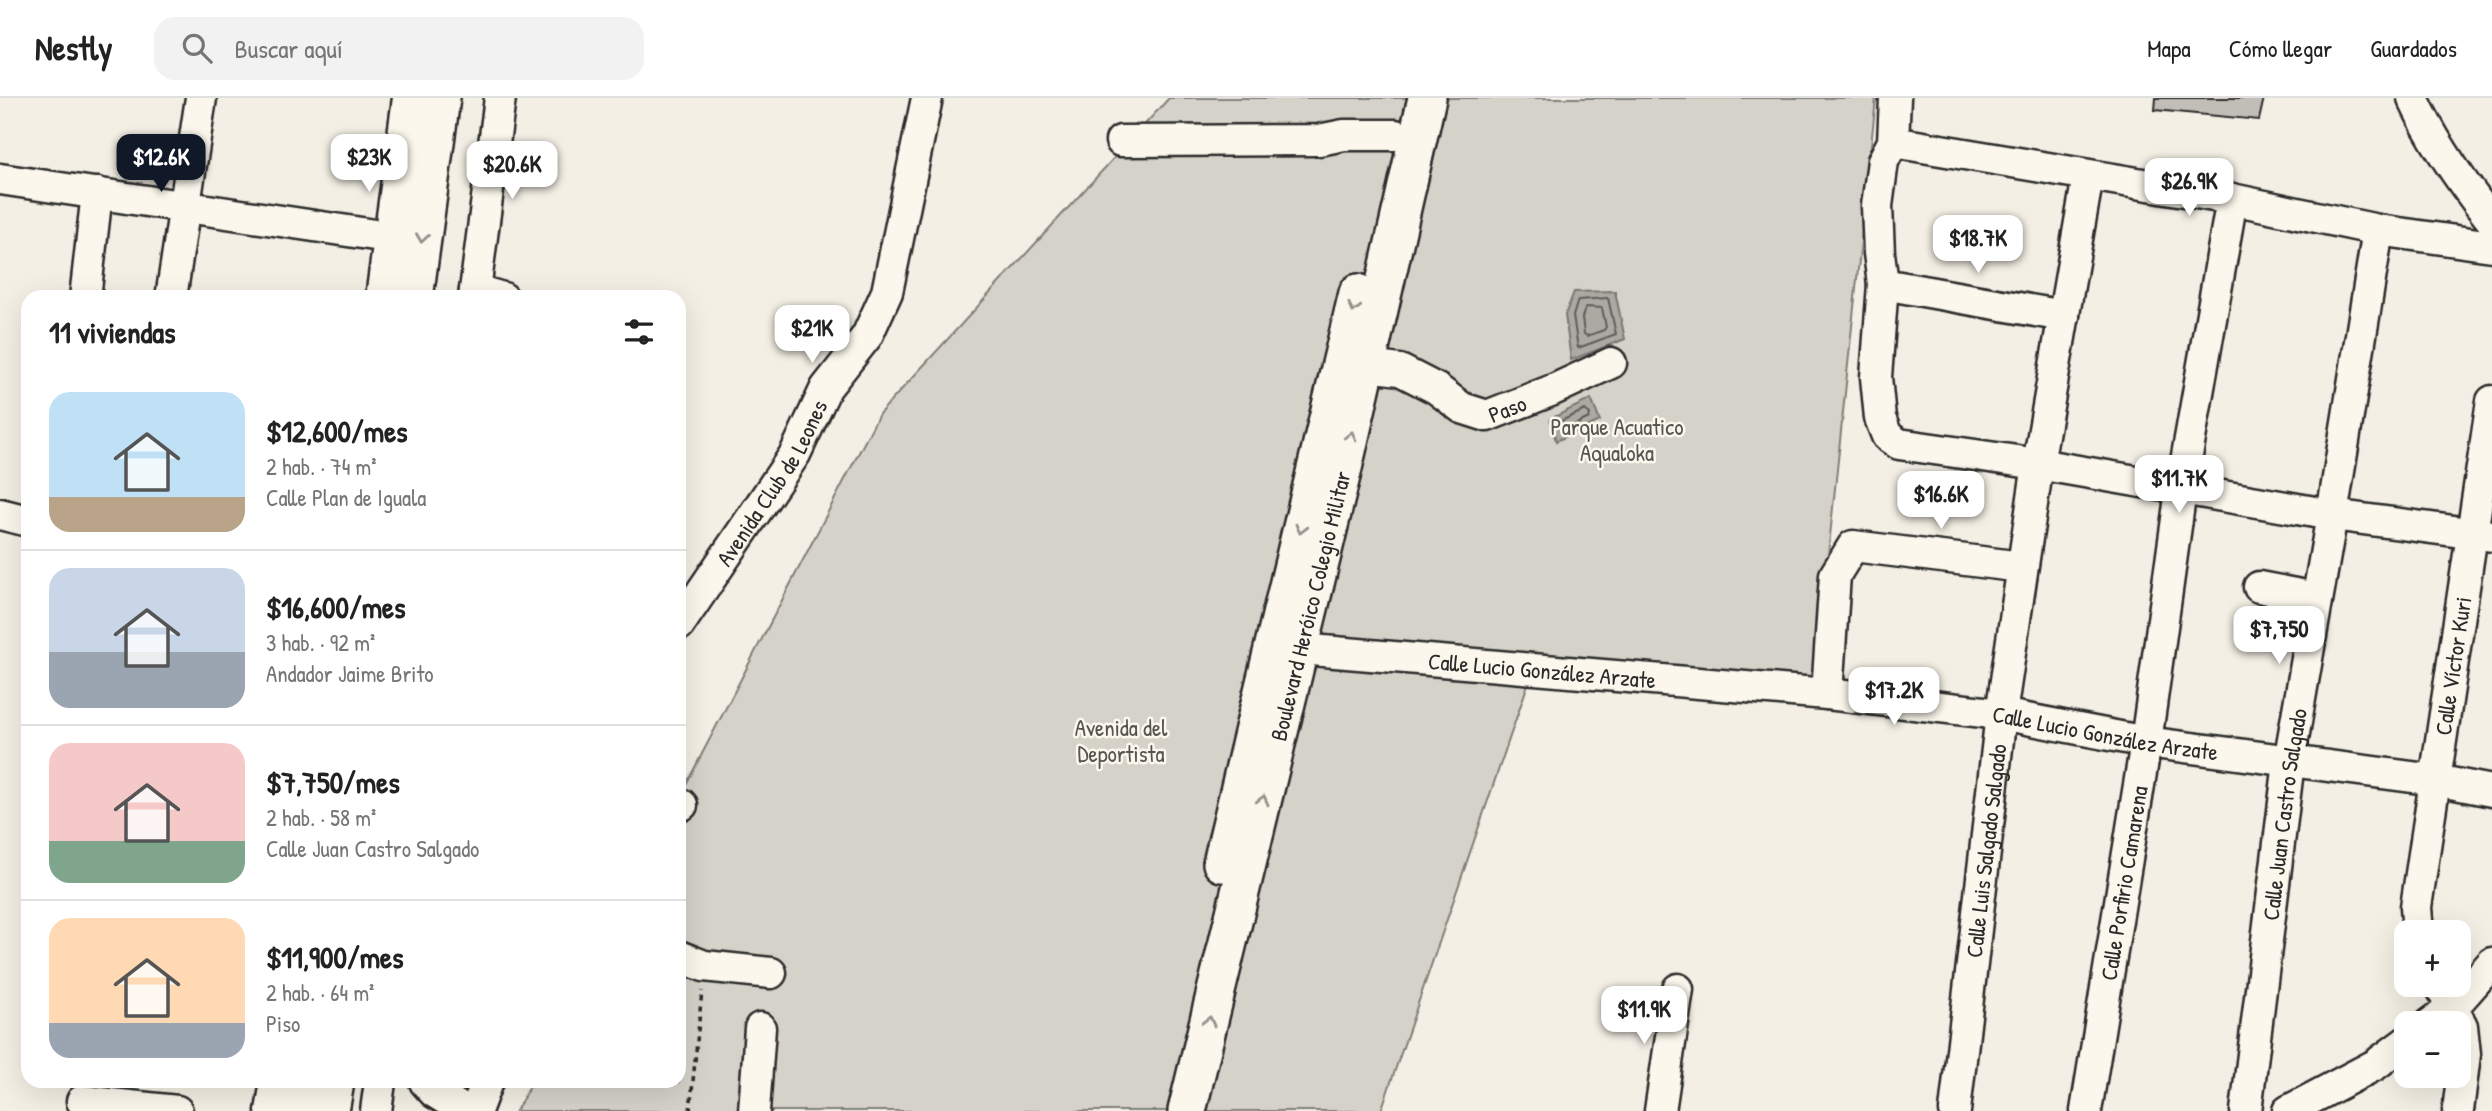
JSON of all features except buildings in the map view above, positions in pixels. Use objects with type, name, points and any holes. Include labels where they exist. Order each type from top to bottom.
[{"type":"main road","points":[[415,290],[441,98]]},
{"type":"main road","points":[[440,290],[465,98]]},
{"type":"main road","name":"Boulevard Heróico Colegio Militar","points":[[1164,1111],[1404,98]]},
{"type":"main road","name":"Boulevard Heróico Colegio Militar","points":[[1187,1111],[1300,649],[1427,98]]},
{"type":"main road","points":[[301,1111],[304,1088]]},
{"type":"main road","points":[[330,1111],[334,1088]]},
{"type":"street","points":[[172,290],[201,98]]},
{"type":"street","points":[[382,290],[408,98]]},
{"type":"street","points":[[484,290],[500,98]]},
{"type":"street","name":"Avenida Club de Leones","points":[[686,615],[795,454],[826,388],[867,336],[887,292],[927,98]]},
{"type":"street","points":[[1895,98],[1893,142],[1883,161],[1877,206],[1883,284],[1875,377],[1880,418],[1887,436],[1899,444],[2038,464],[2332,515],[2482,534]]},
{"type":"street","points":[[2413,98],[2426,127],[2492,221]]},
{"type":"street","points":[[1121,141],[1319,140],[1344,135],[1393,145]]},
{"type":"street","points":[[1893,142],[2232,199],[2378,230],[2492,246]]},
{"type":"street","name":"Calle Luis Salgado Salgado","points":[[1955,1111],[2001,714],[2038,464],[2088,176]]},
{"type":"street","points":[[0,179],[388,237]]},
{"type":"street","points":[[86,290],[97,193]]},
{"type":"street","name":"Calle Porfirio Camarena","points":[[2086,1111],[2146,742],[2181,490],[2232,199]]},
{"type":"street","name":"Calle Juan Castro Salgado","points":[[2246,1111],[2289,762],[2378,230]]},
{"type":"street","points":[[1883,284],[2064,316]]},
{"type":"street","name":"Paso","points":[[1367,366],[1400,370],[1437,389],[1462,408],[1487,416],[1611,363]]},
{"type":"street","name":"Calle Víctor Kuri","points":[[2417,920],[2416,907],[2435,780],[2482,534],[2492,401]]},
{"type":"street","points":[[0,514],[21,519]]},
{"type":"street","points":[[1827,694],[1835,575],[1853,545],[2022,567]]},
{"type":"street","points":[[2259,587],[2316,598]]},
{"type":"street","name":"Calle Lucio González Arzate","points":[[1300,649],[1827,694],[2001,714],[2146,742],[2435,780],[2492,792]]},
{"type":"street","points":[[692,961],[771,973]]},
{"type":"street","points":[[2458,1111],[2465,1055],[2462,1026],[2441,1005],[2492,963]]},
{"type":"street","points":[[1660,1111],[1678,989]]},
{"type":"street","points":[[754,1111],[760,1028]]},
{"type":"street","points":[[2288,1111],[2375,1065],[2394,1051]]},
{"type":"street","points":[[271,1111],[275,1088]]},
{"type":"street","points":[[376,1111],[379,1088]]},
{"type":"street","points":[[430,1088],[465,1111]]},
{"type":"street","points":[[476,1111],[484,1088]]},
{"type":"street","points":[[82,1101],[177,1111]]},
{"type":"path","points":[[690,1111],[692,961]]},
{"type":"green space","name":"Avenida del Deportista","points":[[1169,98],[1876,98],[1815,679],[1538,655],[1381,1111],[516,1111],[529,1088],[686,1088],[686,785],[879,414]]},
{"type":"water","points":[[1615,291],[1625,339],[1571,360],[1565,315],[1574,292]]},
{"type":"water","points":[[1591,399],[1600,421],[1556,441],[1550,419]]},
{"type":"park label","name":"Parque Acuatico Aqualoka","points":[[1617,439]]}]
